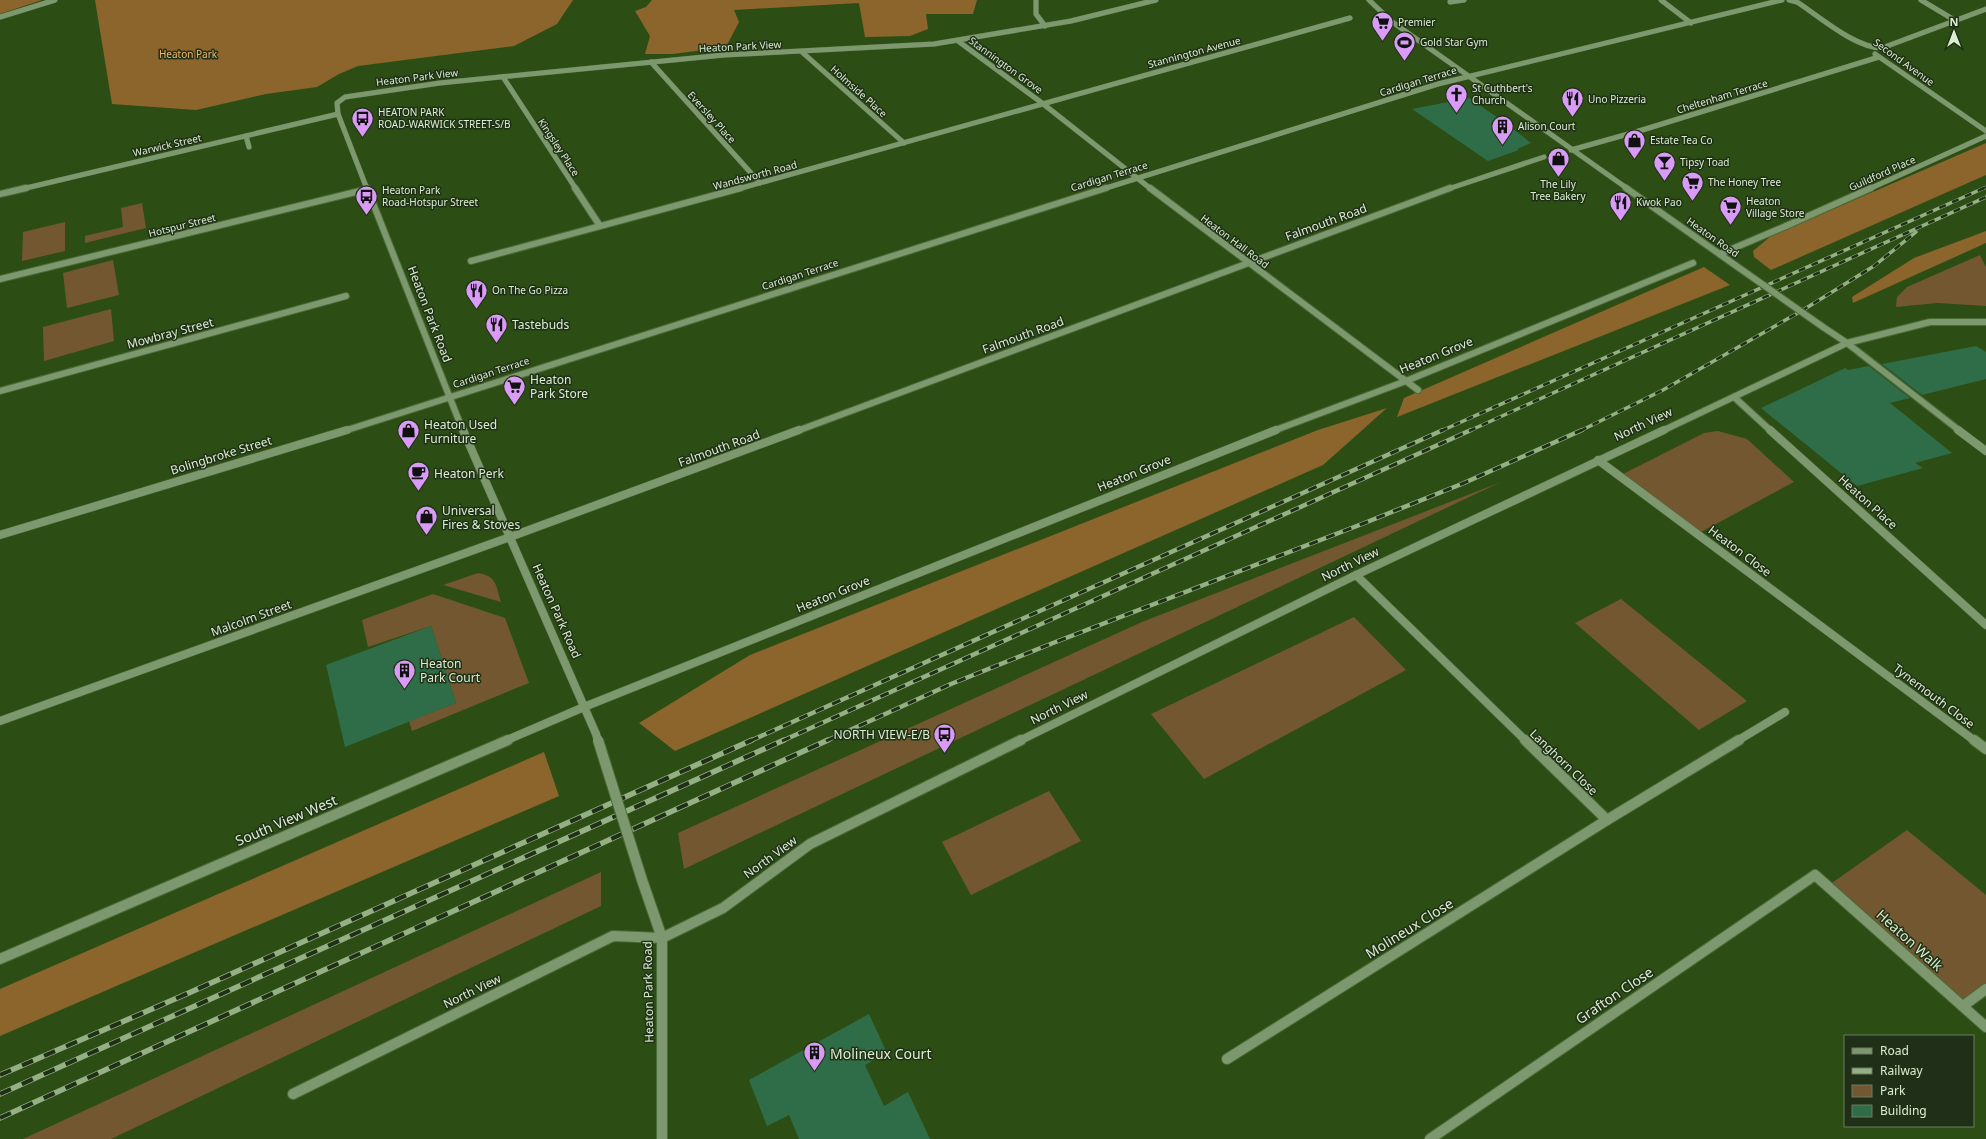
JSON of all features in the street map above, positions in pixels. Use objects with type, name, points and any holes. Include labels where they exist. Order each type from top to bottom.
[{"type":"street","points":[[0,17],[55,0]]},
{"type":"street","points":[[1036,0],[1034,11],[1045,26]]},
{"type":"street","name":"Heaton Park View","points":[[338,114],[337,102],[354,94],[503,77],[724,55],[909,46],[958,41],[1045,26],[1156,0]]},
{"type":"street","name":"Heaton Road","points":[[1369,0],[1390,21],[1846,343],[1986,451]]},
{"type":"street","points":[[1450,2],[1464,0]]},
{"type":"street","points":[[1661,0],[1691,23]]},
{"type":"street","name":"Cardigan Terrace","points":[[448,396],[1137,178],[1469,76],[1782,0]]},
{"type":"street","name":"Second Avenue","points":[[1790,0],[1797,2],[1860,44],[1872,48],[1874,54],[1986,131]]},
{"type":"street","points":[[1922,0],[1956,21]]},
{"type":"street","points":[[1872,48],[1882,48],[1986,9]]},
{"type":"street","name":"Stannington Avenue","points":[[1042,103],[1350,18]]},
{"type":"street","name":"Stannington Grove","points":[[958,41],[1042,103]]},
{"type":"street","name":"Holmside Place","points":[[802,52],[904,143]]},
{"type":"street","name":"Cheltenham Terrace","points":[[1571,150],[1879,57]]},
{"type":"street","name":"Eversley Place","points":[[651,62],[760,183]]},
{"type":"street","name":"Kingsley Place","points":[[503,77],[600,226]]},
{"type":"street","name":"Wandsworth Road","points":[[471,261],[760,183],[1042,103]]},
{"type":"street","name":"Heaton Hall Road","points":[[1042,103],[1137,178],[1418,390]]},
{"type":"street","name":"Warwick Street","points":[[0,194],[338,114]]},
{"type":"street","name":"Heaton Park Road","points":[[338,114],[448,396],[596,734],[662,938],[662,1139]]},
{"type":"street","points":[[246,136],[249,148]]},
{"type":"street","name":"Guildford Place","points":[[1720,254],[1986,136]]},
{"type":"street","name":"Falmouth Road","points":[[510,537],[1482,176],[1544,157]]},
{"type":"street","name":"Hotspur Street","points":[[0,280],[368,189]]},
{"type":"street","name":"Heaton Grove","points":[[584,707],[1277,429],[1406,380],[1693,263]]},
{"type":"street","name":"Mowbray Street","points":[[0,391],[346,296]]},
{"type":"street","name":"North View","points":[[293,1094],[613,936],[662,938],[723,908],[810,844],[1356,575],[1846,343],[1930,322],[1986,322]]},
{"type":"street","name":"Bolingbroke Street","points":[[0,535],[333,434],[448,396]]},
{"type":"street","name":"Heaton Place","points":[[1734,397],[1986,625]]},
{"type":"street","name":"Heaton Close","points":[[1598,460],[1868,662]]},
{"type":"street","name":"Malcolm Street","points":[[0,721],[510,537]]},
{"type":"street","name":"Langhorn Close","points":[[1356,575],[1607,820]]},
{"type":"street","name":"Tynemouth Close","points":[[1868,662],[1986,749]]},
{"type":"street","name":"South View West","points":[[0,959],[584,707]]},
{"type":"street","points":[[1607,820],[1785,712]]},
{"type":"street","name":"Molineux Close","points":[[1227,1059],[1607,820]]},
{"type":"street","name":"Heaton Walk","points":[[1815,875],[1986,1027]]},
{"type":"street","name":"Grafton Close","points":[[1430,1139],[1815,875]]},
{"type":"street","points":[[1963,1006],[1986,989]]},
{"type":"green space","points":[[0,0],[42,0],[0,14]]},
{"type":"green space","name":"Heaton Park","points":[[95,0],[573,0],[557,24],[514,46],[358,66],[339,74],[317,87],[266,94],[196,110],[112,104]]},
{"type":"green space","points":[[652,0],[977,0],[973,14],[926,14],[928,29],[910,36],[865,37],[859,3],[734,10],[739,22],[726,47],[673,54],[645,54],[650,36],[635,11],[646,7]]},
{"type":"green space","points":[[1986,143],[1986,175],[1771,270],[1754,257],[1753,251],[1771,236]]},
{"type":"green space","points":[[142,203],[146,228],[85,243],[85,236],[123,227],[121,208]]},
{"type":"green space","points":[[65,222],[65,251],[22,261],[23,232]]},
{"type":"green space","points":[[1986,231],[1986,243],[1853,303],[1852,297],[1914,258]]},
{"type":"green space","points":[[1980,255],[1986,267],[1986,306],[1937,303],[1896,307],[1897,297],[1907,287]]},
{"type":"green space","points":[[113,260],[119,295],[67,308],[63,273]]},
{"type":"green space","points":[[1704,267],[1730,285],[1397,417],[1404,398]]},
{"type":"green space","points":[[111,309],[114,341],[44,361],[43,327]]},
{"type":"green space","points":[[1387,408],[1323,465],[675,751],[639,723],[750,655],[1318,430]]},
{"type":"green space","points":[[1718,431],[1747,439],[1794,482],[1701,532],[1623,474],[1704,433]]},
{"type":"green space","points":[[1501,482],[684,869],[678,833],[1142,622]]},
{"type":"green space","points":[[478,573],[484,574],[492,579],[497,587],[501,602],[443,585]]},
{"type":"green space","points":[[433,594],[505,618],[529,683],[412,731],[409,721],[456,703],[431,626],[368,647],[362,620]]},
{"type":"green space","points":[[1621,599],[1747,701],[1699,730],[1575,623]]},
{"type":"green space","points":[[1354,617],[1406,670],[1204,779],[1151,714]]},
{"type":"green space","points":[[544,752],[559,796],[0,1036],[0,989]]},
{"type":"green space","points":[[1049,791],[1081,841],[971,895],[942,842]]},
{"type":"green space","points":[[1907,830],[1986,895],[1986,991],[1966,1007],[1829,885]]},
{"type":"green space","points":[[601,872],[601,906],[111,1139],[23,1139]]},
{"type":"building","points":[[1469,98],[1507,124],[1531,143],[1517,149],[1519,150],[1488,161],[1412,109]]},
{"type":"building","points":[[1976,346],[1986,352],[1986,379],[1922,395],[1882,364]]},
{"type":"building","points":[[1869,366],[1910,398],[1890,403],[1952,453],[1915,463],[1923,468],[1857,486],[1761,408],[1845,368],[1848,370]]},
{"type":"building","name":"Heaton Park Court","points":[[431,626],[456,703],[345,747],[326,665]]},
{"type":"building","name":"Molineux Court","points":[[869,1014],[887,1053],[865,1065],[884,1106],[908,1092],[930,1139],[799,1139],[789,1115],[767,1126],[749,1080]]},
{"type":"railway","points":[[1441,431],[1984,188]]},
{"type":"railway","points":[[1469,431],[1986,197]]},
{"type":"railway","points":[[1580,431],[1663,390],[1803,310],[1874,266],[1916,232]]},
{"type":"railway","points":[[750,741],[1443,430]]},
{"type":"railway","points":[[782,741],[1471,430]]},
{"type":"railway","points":[[826,741],[951,684],[1464,483],[1582,430]]},
{"type":"railway","points":[[0,1075],[191,992],[752,740]]},
{"type":"railway","points":[[0,1094],[784,740]]},
{"type":"railway","points":[[0,1118],[828,740]]},
{"type":"place","name":"Premier","points":[[1383,42]]},
{"type":"place","name":"Gold Star Gym","points":[[1405,62]]},
{"type":"place","name":"St Cuthbert's Church","points":[[1456,114]]},
{"type":"place","name":"Uno Pizzeria","points":[[1573,118]]},
{"type":"place","name":"HEATON PARK ROAD-WARWICK STREET-S/B","points":[[362,138]]},
{"type":"place","name":"Alison Court","points":[[1502,146]]},
{"type":"place","name":"Estate Tea Co","points":[[1635,160]]},
{"type":"place","name":"The Lily Tree Bakery","points":[[1558,178]]},
{"type":"place","name":"Tipsy Toad","points":[[1665,182]]},
{"type":"place","name":"The Honey Tree","points":[[1693,202]]},
{"type":"place","name":"Heaton Park Road-Hotspur Street","points":[[366,216]]},
{"type":"place","name":"Kwok Pao","points":[[1621,222]]},
{"type":"place","name":"Heaton Village Store","points":[[1731,226]]},
{"type":"place","name":"On The Go Pizza","points":[[477,310]]},
{"type":"place","name":"Tastebuds","points":[[497,344]]},
{"type":"place","name":"Heaton Park Store","points":[[515,406]]},
{"type":"place","name":"Heaton Used Furniture","points":[[409,450]]},
{"type":"place","name":"Heaton Perk","points":[[418,492]]},
{"type":"place","name":"Universal Fires & Stoves","points":[[426,536]]},
{"type":"place","name":"Heaton Park Court","points":[[404,690]]},
{"type":"place","name":"NORTH VIEW-E/B","points":[[945,754]]},
{"type":"place","name":"Molineux Court","points":[[815,1072]]}]
